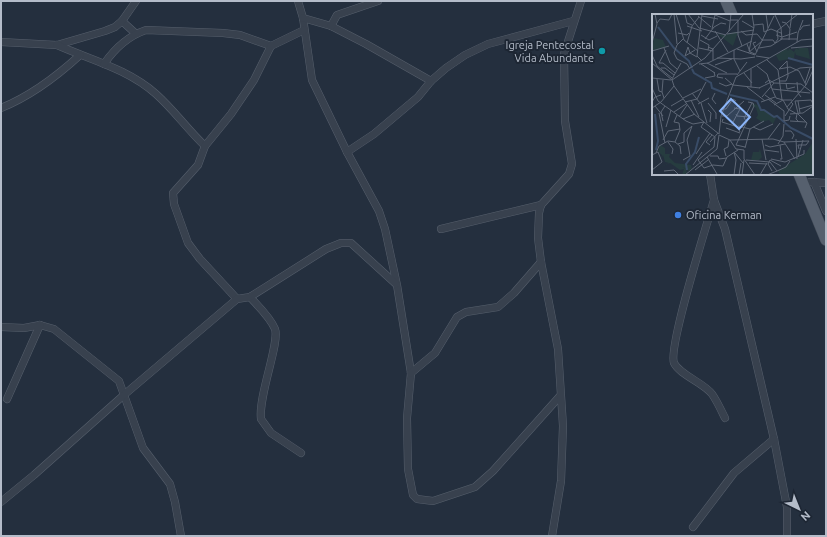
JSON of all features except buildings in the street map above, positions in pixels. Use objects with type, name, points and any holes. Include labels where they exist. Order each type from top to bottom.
[{"type":"main road","points":[[726,1],[732,14]]},
{"type":"main road","points":[[800,177],[826,240]]},
{"type":"street","points":[[1,42],[57,45],[105,31],[122,21],[136,1]]},
{"type":"street","points":[[298,1],[303,18],[312,80],[346,152],[379,211],[397,285],[411,373],[407,418],[408,469],[413,495],[417,499],[426,502],[475,487],[493,471],[560,396]]},
{"type":"street","points":[[331,26],[337,15],[378,1]]},
{"type":"street","points":[[552,536],[561,481],[564,451],[558,349],[541,262],[538,238],[539,213],[541,205],[569,174],[572,164],[565,121],[564,54],[573,21],[581,1]]},
{"type":"street","points":[[303,18],[331,26],[431,81]]},
{"type":"street","points":[[122,21],[135,33]]},
{"type":"street","points":[[346,152],[374,134],[418,96],[431,81],[446,68],[465,55],[488,44],[573,21]]},
{"type":"street","points":[[813,24],[826,21]]},
{"type":"street","points":[[104,64],[123,42],[135,33],[146,30],[240,35],[271,46]]},
{"type":"street","points":[[237,299],[200,259],[188,243],[172,197],[173,193],[198,165],[205,146],[231,114],[254,80],[271,46],[304,30]]},
{"type":"street","points":[[57,45],[131,76],[156,94],[205,146]]},
{"type":"street","points":[[1,108],[23,99],[56,76],[80,55]]},
{"type":"street","points":[[710,175],[714,200],[725,229],[774,440],[787,507],[787,536]]},
{"type":"street","points":[[800,177],[814,182],[826,183]]},
{"type":"street","points":[[814,182],[826,211]]},
{"type":"street","points":[[714,200],[678,329],[673,356],[675,363],[680,369],[711,393],[725,418]]},
{"type":"street","points":[[442,229],[541,205]]},
{"type":"street","points":[[1,502],[34,476],[125,394],[237,299],[250,297],[326,249],[341,243],[350,243],[360,250],[397,285]]},
{"type":"street","points":[[411,373],[435,353],[457,317],[466,312],[498,307],[514,293],[541,262]]},
{"type":"street","points":[[250,297],[275,330],[275,342],[264,386],[261,419],[272,433],[301,453]]},
{"type":"street","points":[[7,399],[40,325]]},
{"type":"street","points":[[1,327],[24,328],[40,325],[54,329],[119,381],[125,394],[143,448],[170,484],[175,502],[180,536]]},
{"type":"street","points":[[693,527],[734,473],[774,440]]},
{"type":"place","name":"Igreja Pentecostal Vida Abundante","points":[[602,51]]},
{"type":"place","name":"Oficina Kerman","points":[[678,215]]}]
